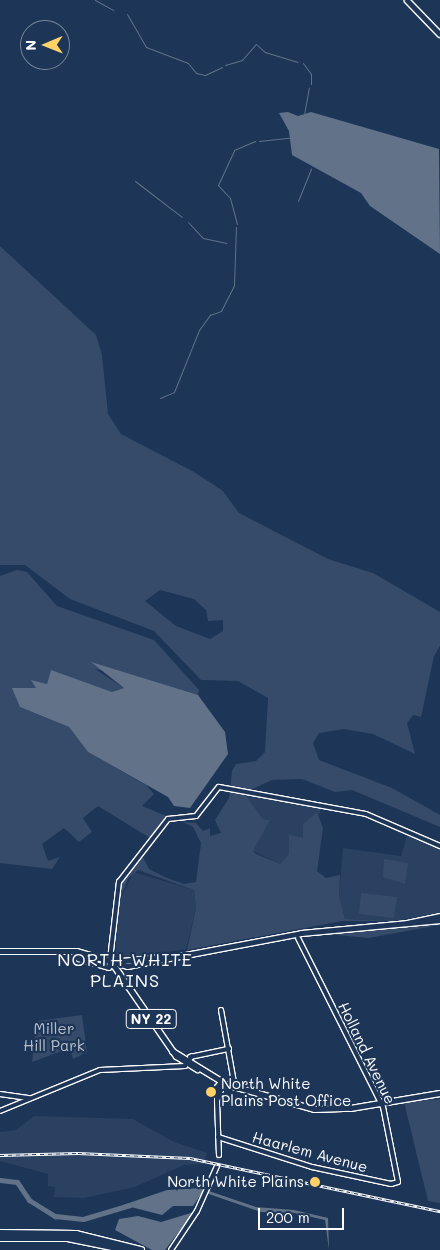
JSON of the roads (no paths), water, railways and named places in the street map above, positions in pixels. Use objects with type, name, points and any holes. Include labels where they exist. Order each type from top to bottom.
[{"type":"highway","points":[[0,1233],[82,1235],[141,1250]]},
{"type":"highway","points":[[0,1238],[73,1239],[127,1250]]},
{"type":"main road","points":[[407,0],[440,34]]},
{"type":"main road","points":[[0,951],[81,952],[112,962],[139,964],[301,933],[440,918]]},
{"type":"main road","name":"NY 22","points":[[112,962],[172,1051],[197,1069],[234,1088],[320,1109],[440,1093]]},
{"type":"street","points":[[78,959],[105,968],[112,962],[119,882],[168,819],[196,816],[219,787],[341,808],[440,846]]},
{"type":"street","name":"Holland Avenue","points":[[298,938],[380,1102],[397,1183]]},
{"type":"street","points":[[221,1010],[234,1088]]},
{"type":"street","points":[[0,1111],[109,1068],[175,1064],[193,1056],[229,1049]]},
{"type":"street","points":[[185,1061],[193,1056]]},
{"type":"street","points":[[219,1155],[217,1101],[222,1082]]},
{"type":"street","points":[[0,1094],[30,1098]]},
{"type":"street","name":"Haarlem Avenue","points":[[218,1137],[279,1157],[397,1183]]},
{"type":"street","points":[[171,1250],[206,1191],[217,1166]]},
{"type":"waterway","points":[[95,0],[113,10]]},
{"type":"waterway","points":[[127,14],[146,47],[188,63],[196,73],[205,75],[222,67]]},
{"type":"waterway","points":[[225,65],[242,60],[256,44],[265,52],[297,62]]},
{"type":"waterway","points":[[303,63],[311,74],[311,84]]},
{"type":"waterway","points":[[304,115],[309,87]]},
{"type":"waterway","points":[[259,141],[289,138]]},
{"type":"waterway","points":[[237,224],[230,198],[218,185],[234,150],[255,141]]},
{"type":"waterway","points":[[298,201],[311,168]]},
{"type":"waterway","points":[[135,181],[182,217]]},
{"type":"waterway","points":[[188,222],[203,238],[226,243]]},
{"type":"waterway","points":[[160,398],[174,392],[199,330],[210,315],[221,311],[234,286],[236,227]]},
{"type":"waterway","points":[[0,1180],[17,1182],[29,1200],[55,1216],[83,1219],[130,1205]]},
{"type":"tunnel","points":[[217,1166],[219,1155]]},
{"type":"railway","points":[[0,1155],[78,1153],[190,1158],[440,1211]]},
{"type":"place","name":"North White Plains Post Office","points":[[211,1092]]},
{"type":"place","name":"North White Plains","points":[[315,1182]]},
{"type":"district","name":"NORTH WHITE PLAINS","points":[[125,970]]},
{"type":"park label","name":"Miller Hill Park","points":[[54,1036]]}]
